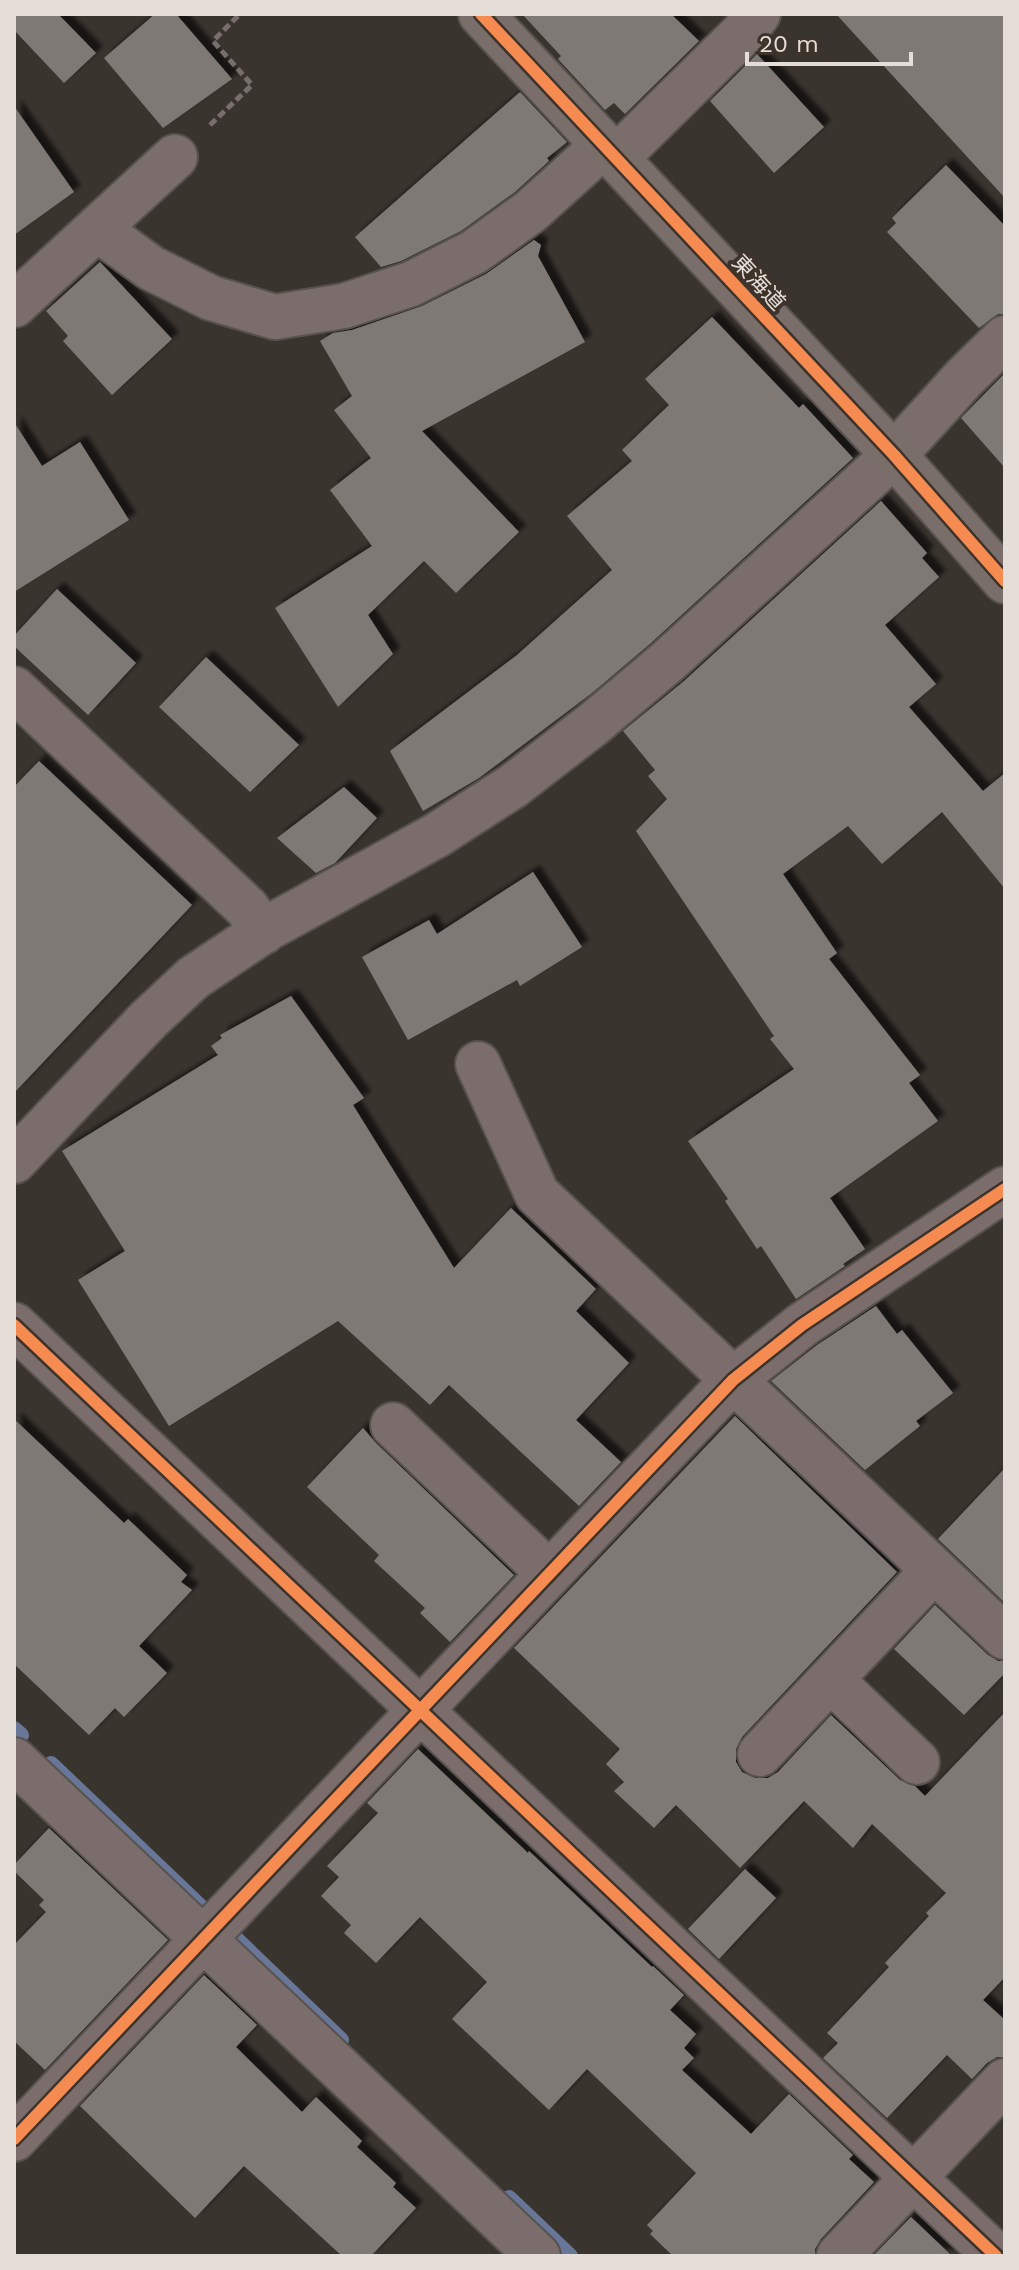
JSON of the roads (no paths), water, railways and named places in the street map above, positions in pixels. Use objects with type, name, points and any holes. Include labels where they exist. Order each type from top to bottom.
[{"type":"main road","name":"東海道","points":[[481,14],[894,455],[1005,581]]},
{"type":"street","points":[[99,227],[151,268],[211,298],[275,317],[344,306],[411,284],[474,252],[610,152],[751,23]]},
{"type":"street","points":[[14,305],[175,157]]},
{"type":"street","points":[[14,1161],[148,1020],[193,978],[263,932],[437,835],[513,786],[592,725],[667,662],[894,455],[1005,338]]},
{"type":"street","points":[[14,689],[247,908],[263,932]]},
{"type":"street","points":[[478,1064],[537,1194],[1005,1637]]},
{"type":"street","points":[[14,2139],[733,1380],[802,1325],[1005,1189]]},
{"type":"street","points":[[14,1325],[996,2256]]},
{"type":"street","points":[[393,1425],[549,1573]]},
{"type":"street","points":[[760,1754],[934,1570]]},
{"type":"street","points":[[831,1680],[917,1762]]},
{"type":"street","points":[[14,1760],[538,2256]]},
{"type":"street","points":[[839,2256],[1005,2081]]},
{"type":"waterway","points":[[14,1729],[21,1735]]},
{"type":"waterway","points":[[51,1764],[203,1909]]},
{"type":"waterway","points":[[234,1937],[341,2040]]},
{"type":"waterway","points":[[509,2198],[570,2256]]}]
